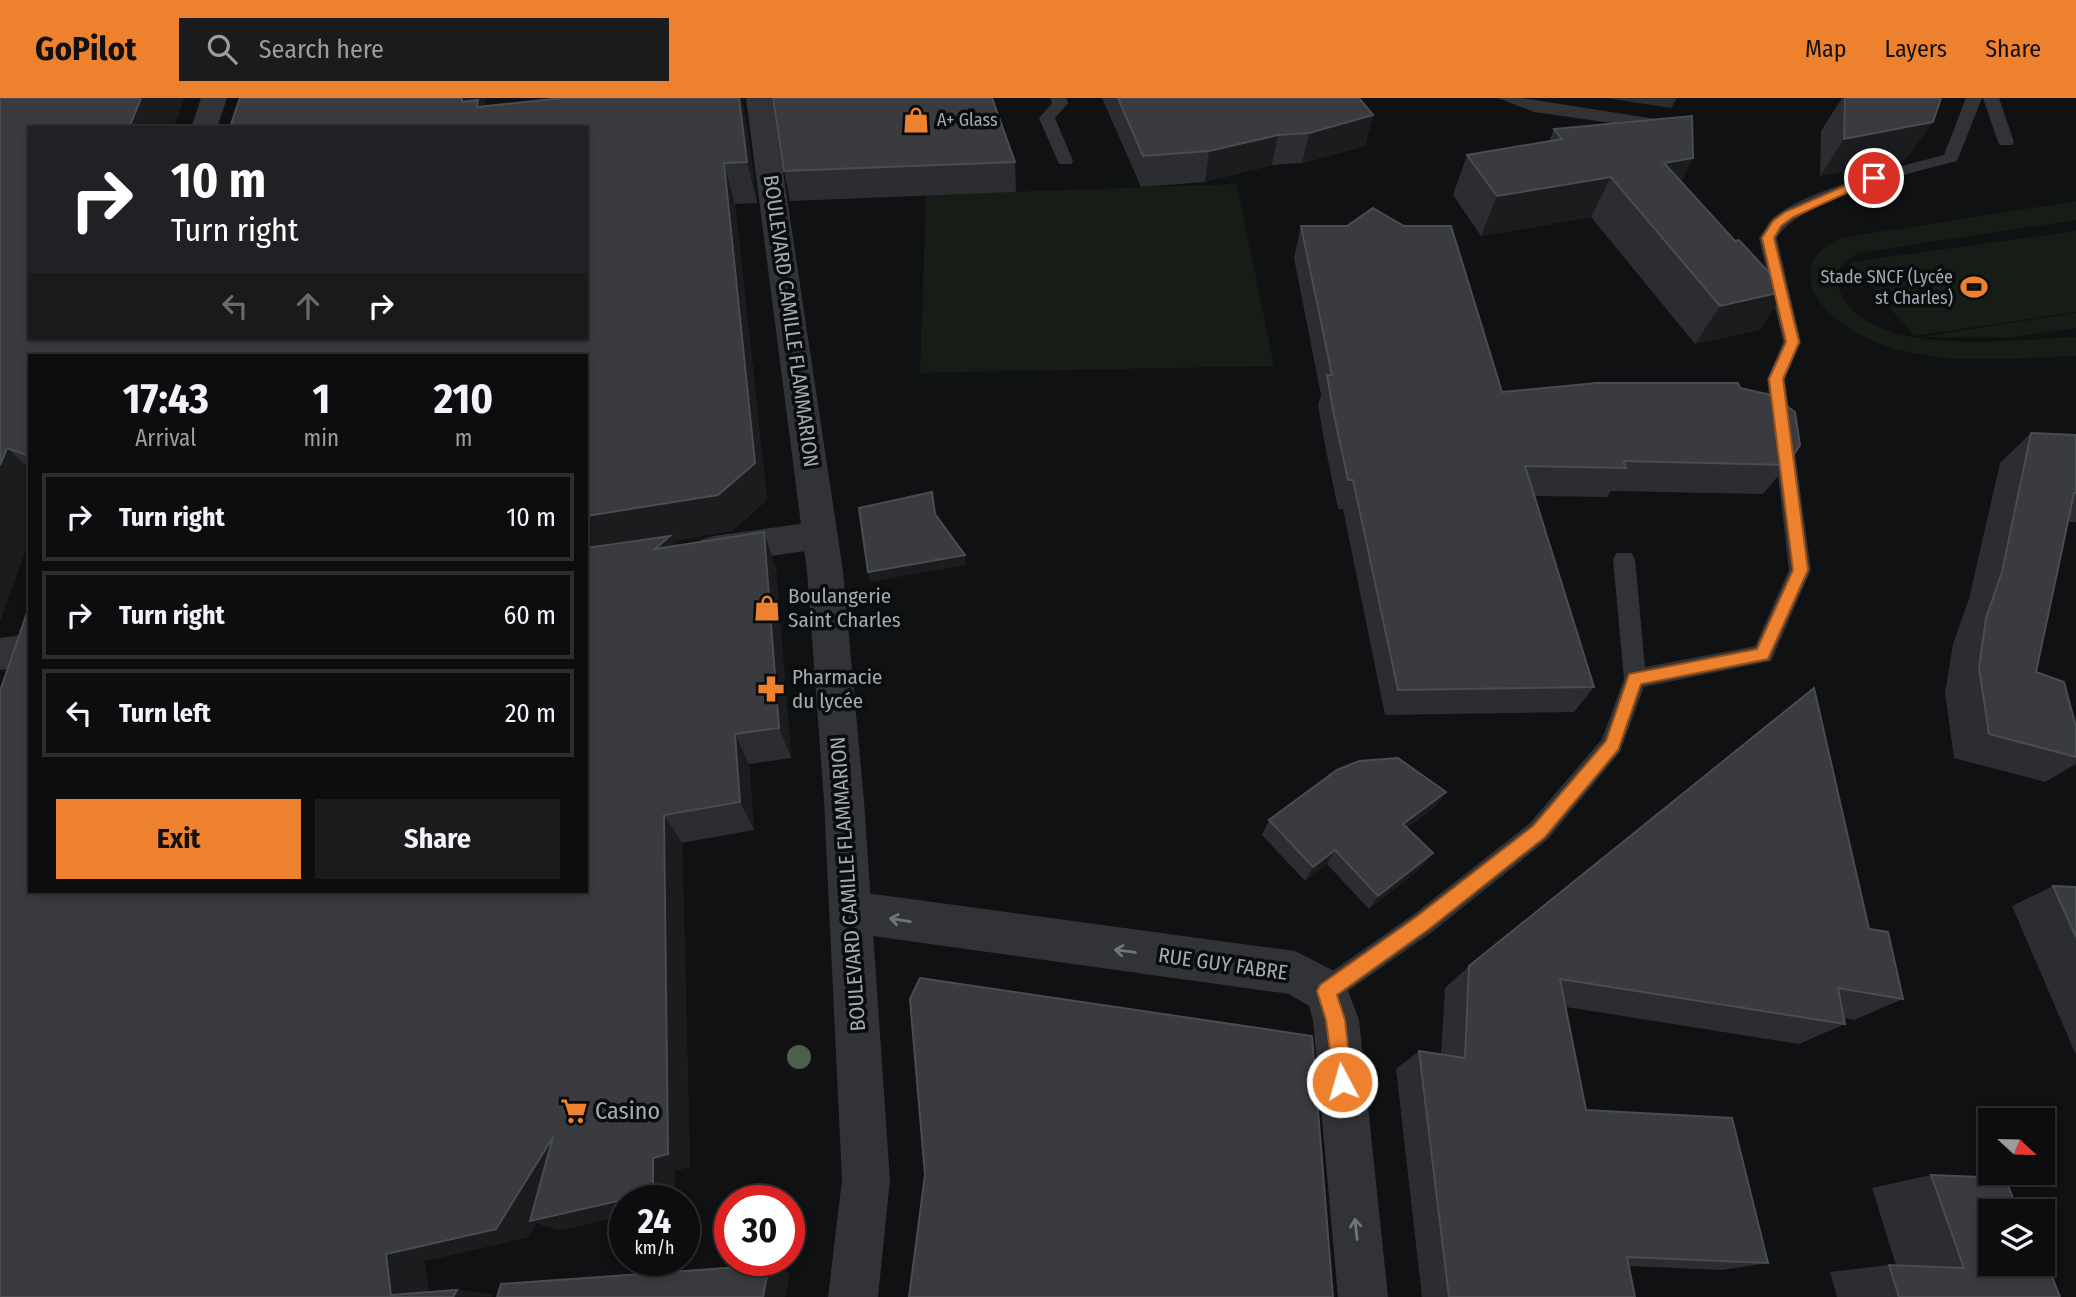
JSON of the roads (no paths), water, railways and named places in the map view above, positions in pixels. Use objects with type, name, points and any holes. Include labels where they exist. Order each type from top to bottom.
[{"type":"street","points":[[205,126],[214,98]]},
{"type":"street","name":"BOULEVARD CAMILLE FLAMMARION","points":[[759,98],[820,535],[851,912],[866,1180],[853,1297]]},
{"type":"street","points":[[680,555],[820,535]]},
{"type":"street","points":[[0,654],[26,664]]},
{"type":"street","name":"RUE GUY FABRE","points":[[851,912],[1295,973],[1326,991]]},
{"type":"street","points":[[1326,991],[1336,1020],[1363,1297]]},
{"type":"lane","points":[[1058,98],[1060,103],[1047,118],[1065,161]]},
{"type":"lane","points":[[1506,98],[1534,107],[1662,125]]},
{"type":"lane","points":[[1635,679],[1763,654],[1800,570],[1776,379],[1792,342],[1768,238],[1777,224],[1789,215],[1874,178],[1951,158],[1974,98]]},
{"type":"lane","points":[[1992,98],[2006,142]]},
{"type":"lane","points":[[1326,991],[1423,923],[1539,831],[1612,745],[1635,679],[1624,559]]},
{"type":"place","name":"A+ Glass","points":[[916,120]]},
{"type":"place","name":"Stade SNCF (Lycée st Charles)","points":[[1974,287]]},
{"type":"place","name":"Boulangerie Saint Charles","points":[[767,608]]},
{"type":"place","name":"Pharmacie du lycée","points":[[771,689]]},
{"type":"place","name":"Casino","points":[[574,1111]]}]
